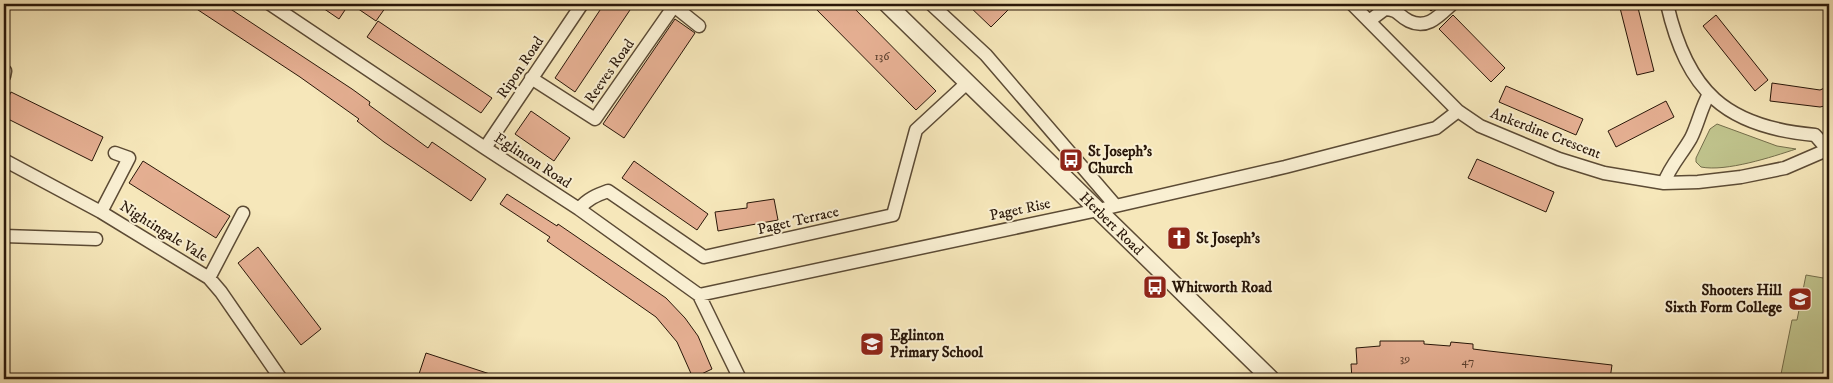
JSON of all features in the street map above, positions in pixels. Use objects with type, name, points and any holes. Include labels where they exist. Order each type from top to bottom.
[{"type":"street","name":"Eglinton Road","points":[[270,4],[579,209],[699,295],[740,379]]},
{"type":"street","name":"Ripon Road","points":[[485,148],[582,4]]},
{"type":"street","name":"Herbert Road","points":[[888,4],[1271,379]]},
{"type":"street","name":"Herbert Road","points":[[931,4],[986,54],[1115,206]]},
{"type":"street","name":"Ankerdine Crescent","points":[[1352,4],[1458,110],[1480,126],[1559,159],[1604,173],[1664,183],[1698,182],[1741,177],[1785,168],[1829,150]]},
{"type":"street","points":[[1369,21],[1385,9],[1395,10],[1408,20],[1421,24],[1434,21],[1452,4]]},
{"type":"street","points":[[1667,4],[1674,32],[1686,63],[1709,94],[1728,110],[1759,125],[1794,133],[1815,135],[1829,150]]},
{"type":"street","name":"Reeves Road","points":[[531,78],[595,119],[674,6],[700,26]]},
{"type":"street","name":"Paget Terrace","points":[[579,209],[595,196],[608,191],[704,257],[893,215],[916,130],[968,82]]},
{"type":"street","points":[[1664,183],[1669,170],[1691,138],[1702,105],[1709,94]]},
{"type":"street","name":"Paget Rise","points":[[699,295],[1098,210],[1285,167],[1436,128],[1458,110]]},
{"type":"street","name":"Nightingale Vale","points":[[101,212],[129,158],[115,152]]},
{"type":"street","name":"Nightingale Vale","points":[[4,160],[101,212],[209,278],[221,292],[281,379]]},
{"type":"street","name":"Nightingale Vale","points":[[209,278],[242,213]]},
{"type":"street","points":[[4,236],[96,239]]},
{"type":"green space","points":[[1717,124],[1777,146],[1796,149],[1736,166],[1701,167],[1696,162],[1696,158],[1710,129]]},
{"type":"green space","points":[[1806,275],[1829,279],[1829,379],[1780,379],[1792,320],[1797,320]]},
{"type":"building","points":[[189,4],[223,4],[352,89],[370,102],[369,105],[428,148],[432,142],[486,179],[471,201],[384,142],[357,121],[359,119],[300,77]]},
{"type":"building","points":[[317,4],[349,4],[339,19]]},
{"type":"building","points":[[351,4],[388,4],[376,21]]},
{"type":"building","points":[[604,4],[634,4],[575,92],[555,78]]},
{"type":"building","points":[[811,4],[850,4],[936,91],[916,110]]},
{"type":"building","points":[[967,4],[1014,4],[991,27]]},
{"type":"building","points":[[1423,4],[1440,4],[1431,11]]},
{"type":"building","points":[[1619,4],[1637,4],[1654,71],[1637,75]]},
{"type":"building","points":[[1453,15],[1505,68],[1491,82],[1439,29]]},
{"type":"building","points":[[1716,15],[1768,80],[1755,91],[1703,26]]},
{"type":"building","points":[[675,19],[695,33],[624,138],[603,124]]},
{"type":"building","points":[[378,21],[492,98],[481,113],[367,37]]},
{"type":"building","points":[[1772,83],[1820,90],[1829,86],[1829,105],[1820,107],[1770,101]]},
{"type":"building","points":[[1506,86],[1583,119],[1576,135],[1499,102]]},
{"type":"building","points":[[11,92],[103,137],[92,161],[4,117],[4,106]]},
{"type":"building","points":[[1666,101],[1674,117],[1616,147],[1608,131]]},
{"type":"building","points":[[531,111],[570,138],[554,161],[515,134]]},
{"type":"building","points":[[1477,159],[1554,192],[1546,212],[1468,178]]},
{"type":"building","points":[[143,161],[230,216],[216,238],[129,183]]},
{"type":"building","points":[[634,161],[708,214],[697,230],[622,178]]},
{"type":"building","points":[[507,194],[557,226],[558,224],[666,298],[685,318],[698,336],[712,369],[693,378],[677,342],[656,317],[547,241],[550,237],[500,204]]},
{"type":"building","points":[[774,199],[778,220],[718,231],[715,212],[747,208],[747,203]]},
{"type":"building","points":[[258,247],[321,329],[301,345],[238,263]]},
{"type":"building","points":[[1380,341],[1424,341],[1424,344],[1450,346],[1451,342],[1473,344],[1473,349],[1612,365],[1610,379],[1352,379],[1351,364],[1357,364],[1356,348],[1380,346]]},
{"type":"building","points":[[426,353],[499,377],[498,379],[437,379],[419,374]]},
{"type":"place","name":"St Joseph's Church","points":[[1071,160]]},
{"type":"place","name":"St Joseph's","points":[[1179,238]]},
{"type":"place","name":"Whitworth Road","points":[[1155,287]]},
{"type":"place","name":"Shooters Hill Sixth Form College","points":[[1800,299]]},
{"type":"place","name":"Eglinton Primary School","points":[[872,344]]}]
